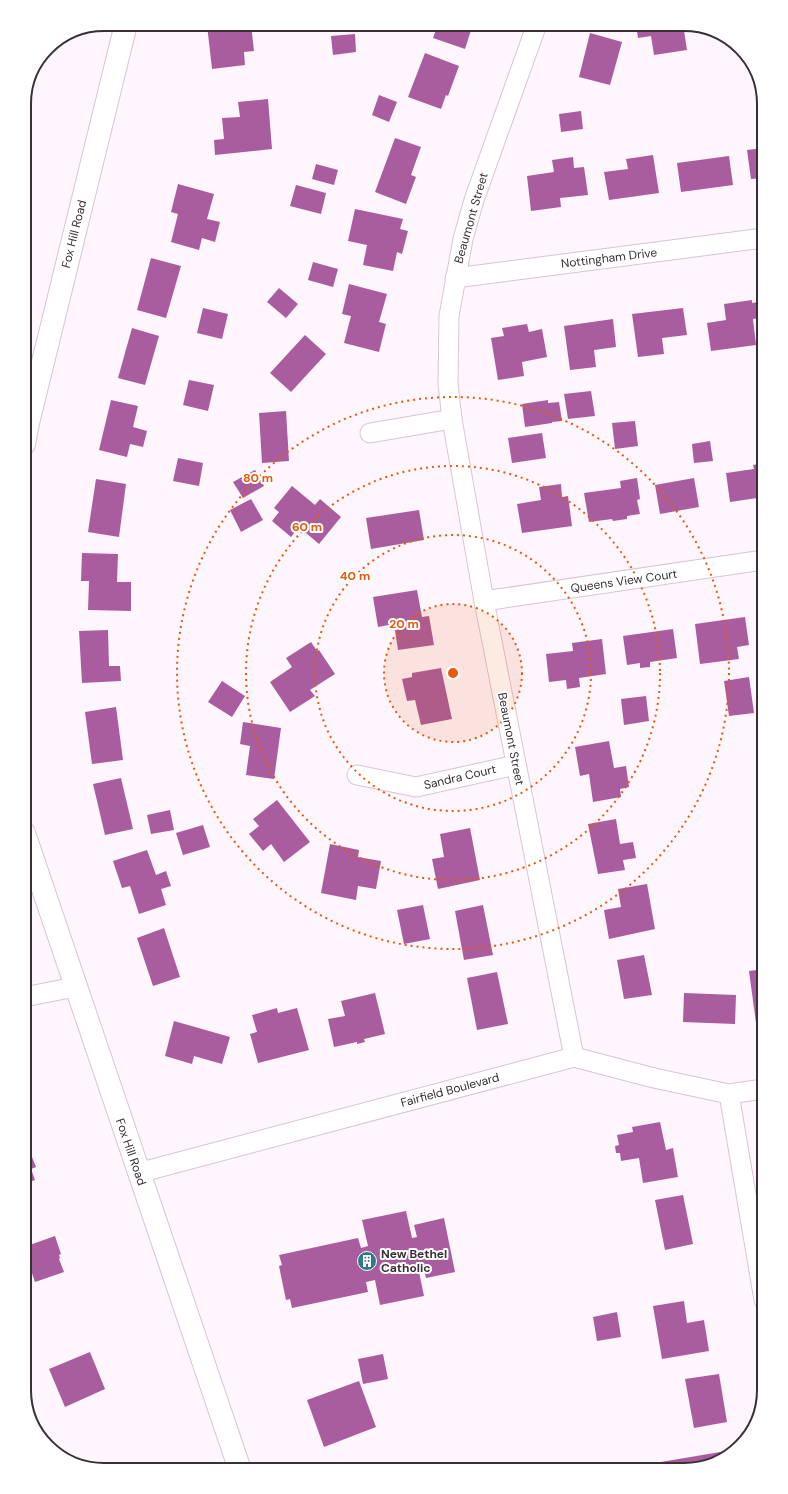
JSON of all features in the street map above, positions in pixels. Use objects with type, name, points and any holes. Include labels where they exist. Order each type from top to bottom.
[{"type":"main road","name":"Fox Hill Road","points":[[31,411],[124,31]]},
{"type":"main road","name":"Fox Hill Road","points":[[31,854],[238,1463]]},
{"type":"street","name":"Beaumont Street","points":[[534,31],[474,200],[463,239],[449,316],[448,384],[452,419],[484,601],[574,1057]]},
{"type":"street","name":"Nottingham Drive","points":[[455,278],[757,239]]},
{"type":"street","points":[[370,433],[452,419]]},
{"type":"street","name":"Queens View Court","points":[[484,601],[757,561]]},
{"type":"street","name":"Sandra Court","points":[[357,775],[416,787],[516,765]]},
{"type":"street","points":[[31,996],[76,987]]},
{"type":"street","name":"Fairfield Boulevard","points":[[138,1173],[574,1057],[654,1078],[729,1094],[757,1090]]},
{"type":"street","points":[[729,1094],[757,1259]]},
{"type":"building","points":[[208,31],[252,31],[254,51],[244,52],[245,65],[212,69]]},
{"type":"building","points":[[436,31],[471,31],[465,49],[433,38]]},
{"type":"building","points":[[637,31],[684,31],[687,50],[654,55],[651,36],[638,38]]},
{"type":"building","points":[[590,33],[622,42],[610,85],[579,77]]},
{"type":"building","points":[[355,34],[356,52],[333,55],[331,36]]},
{"type":"building","points":[[425,53],[459,66],[448,96],[446,95],[441,109],[408,97]]},
{"type":"building","points":[[379,95],[397,102],[389,122],[372,115]]},
{"type":"building","points":[[268,99],[272,149],[215,155],[214,140],[224,139],[222,118],[240,117],[238,102]]},
{"type":"building","points":[[581,111],[583,129],[561,132],[559,114]]},
{"type":"building","points":[[395,138],[421,147],[411,175],[416,177],[406,204],[375,192]]},
{"type":"building","points":[[757,149],[757,179],[751,179],[747,150]]},
{"type":"building","points":[[653,155],[659,193],[609,200],[604,172],[628,169],[626,159]]},
{"type":"building","points":[[729,156],[733,185],[681,192],[677,163]]},
{"type":"building","points":[[573,157],[574,168],[584,167],[588,195],[560,198],[561,207],[531,211],[527,176],[554,172],[552,160]]},
{"type":"building","points":[[316,164],[338,170],[334,185],[312,179]]},
{"type":"building","points":[[178,184],[214,194],[207,219],[220,222],[215,242],[202,238],[199,250],[171,242],[178,214],[171,212]]},
{"type":"building","points":[[296,185],[326,193],[321,214],[290,206]]},
{"type":"building","points":[[355,209],[403,219],[400,229],[408,231],[402,254],[397,252],[393,271],[363,265],[367,245],[348,241]]},
{"type":"building","points":[[151,258],[181,266],[166,318],[137,310]]},
{"type":"building","points":[[313,262],[338,269],[333,287],[308,280]]},
{"type":"building","points":[[349,284],[387,294],[379,322],[386,324],[379,352],[344,343],[351,316],[342,314]]},
{"type":"building","points":[[279,288],[298,304],[286,318],[267,302]]},
{"type":"building","points":[[752,300],[752,303],[757,302],[757,318],[753,319],[756,345],[711,351],[707,323],[726,320],[724,304]]},
{"type":"building","points":[[203,308],[228,314],[222,339],[197,333]]},
{"type":"building","points":[[683,308],[687,335],[662,338],[664,354],[638,357],[632,314]]},
{"type":"building","points":[[613,319],[616,347],[594,350],[596,367],[570,370],[564,326]]},
{"type":"building","points":[[527,324],[529,332],[542,329],[547,357],[522,362],[524,376],[498,380],[491,338],[504,336],[502,328]]},
{"type":"building","points":[[132,328],[159,336],[145,385],[118,378]]},
{"type":"building","points":[[305,335],[326,354],[291,392],[270,373]]},
{"type":"building","points":[[189,380],[214,385],[208,411],[183,405]]},
{"type":"building","points":[[591,391],[595,416],[568,419],[564,394]]},
{"type":"building","points":[[111,400],[138,406],[133,427],[147,431],[143,447],[130,444],[127,457],[99,450]]},
{"type":"building","points":[[548,400],[548,403],[559,402],[562,421],[525,427],[522,404]]},
{"type":"building","points":[[286,411],[289,461],[262,463],[259,413]]},
{"type":"building","points":[[635,421],[638,446],[615,449],[612,423]]},
{"type":"building","points":[[542,433],[546,458],[512,463],[508,438]]},
{"type":"building","points":[[710,441],[713,461],[694,463],[692,444]]},
{"type":"building","points":[[178,458],[203,463],[199,486],[173,481]]},
{"type":"building","points":[[757,464],[757,498],[730,502],[726,473],[754,469],[753,465]]},
{"type":"building","points":[[255,470],[264,486],[243,498],[233,482]]},
{"type":"building","points":[[637,478],[640,499],[637,500],[640,514],[627,516],[627,519],[589,522],[584,493],[621,488],[620,481]]},
{"type":"building","points":[[694,478],[699,507],[660,514],[655,485]]},
{"type":"building","points":[[96,479],[126,484],[119,537],[88,532]]},
{"type":"building","points":[[561,484],[562,497],[568,496],[572,526],[522,533],[517,504],[541,500],[539,487]]},
{"type":"building","points":[[292,486],[315,505],[320,499],[341,517],[319,544],[299,527],[291,537],[272,521],[279,512],[274,508]]},
{"type":"building","points":[[251,499],[263,520],[241,532],[230,510]]},
{"type":"building","points":[[419,510],[424,540],[371,549],[366,518]]},
{"type":"building","points":[[82,553],[118,554],[117,582],[131,582],[131,611],[88,610],[89,581],[81,581]]},
{"type":"building","points":[[417,590],[422,617],[429,616],[434,645],[398,650],[394,624],[378,627],[373,597]]},
{"type":"building","points":[[745,617],[749,645],[737,647],[739,659],[700,664],[695,624]]},
{"type":"building","points":[[673,629],[677,658],[650,662],[650,667],[640,668],[640,663],[627,665],[623,636]]},
{"type":"building","points":[[108,630],[109,666],[120,666],[121,681],[82,683],[79,631]]},
{"type":"building","points":[[602,639],[606,674],[579,678],[580,687],[567,689],[566,680],[549,682],[546,654],[573,651],[572,643]]},
{"type":"building","points":[[311,642],[317,651],[319,650],[335,674],[310,690],[315,696],[290,712],[270,682],[292,667],[286,658]]},
{"type":"building","points":[[441,668],[452,719],[421,725],[415,700],[407,701],[402,679],[412,677],[412,673]]},
{"type":"building","points":[[749,677],[754,713],[729,716],[724,681]]},
{"type":"building","points":[[222,681],[245,696],[232,717],[208,702]]},
{"type":"building","points":[[646,696],[649,721],[624,725],[621,699]]},
{"type":"building","points":[[116,707],[123,760],[92,764],[85,712]]},
{"type":"building","points":[[243,722],[281,728],[274,779],[246,775],[250,746],[240,744]]},
{"type":"building","points":[[609,741],[614,768],[626,766],[629,787],[620,789],[621,797],[593,802],[589,774],[580,776],[575,747]]},
{"type":"building","points":[[121,778],[133,829],[105,835],[93,784]]},
{"type":"building","points":[[277,800],[310,842],[284,862],[271,844],[263,851],[249,834],[259,826],[253,819]]},
{"type":"building","points":[[170,810],[174,830],[151,834],[147,815]]},
{"type":"building","points":[[616,819],[620,844],[633,842],[636,858],[623,860],[625,870],[598,874],[588,824]]},
{"type":"building","points":[[203,825],[210,847],[183,855],[176,833]]},
{"type":"building","points":[[470,828],[480,880],[438,889],[432,859],[444,857],[440,834]]},
{"type":"building","points":[[330,844],[359,850],[358,857],[381,861],[376,889],[358,886],[356,900],[321,893]]},
{"type":"building","points":[[147,850],[156,875],[166,871],[171,886],[161,889],[166,905],[139,914],[130,886],[122,888],[113,861]]},
{"type":"building","points":[[647,884],[655,929],[609,939],[604,910],[621,907],[618,889]]},
{"type":"building","points":[[423,905],[430,939],[404,944],[397,910]]},
{"type":"building","points":[[483,905],[493,955],[464,960],[455,911]]},
{"type":"building","points":[[164,928],[180,977],[153,986],[137,938]]},
{"type":"building","points":[[644,955],[652,995],[624,999],[617,960]]},
{"type":"building","points":[[757,970],[757,1023],[756,1023],[749,971]]},
{"type":"building","points":[[497,972],[508,1024],[477,1030],[467,978]]},
{"type":"building","points":[[375,993],[385,1034],[364,1039],[365,1042],[357,1044],[357,1042],[334,1047],[328,1019],[345,1016],[341,1001]]},
{"type":"building","points":[[684,993],[736,995],[735,1024],[683,1022]]},
{"type":"building","points":[[277,1008],[278,1013],[297,1008],[309,1050],[258,1063],[250,1034],[257,1032],[252,1015]]},
{"type":"building","points":[[174,1021],[230,1037],[222,1064],[194,1056],[192,1064],[165,1056]]},
{"type":"building","points":[[660,1122],[666,1150],[673,1148],[678,1177],[643,1183],[639,1158],[621,1161],[620,1153],[616,1153],[615,1146],[619,1145],[617,1135],[633,1132],[632,1127]]},
{"type":"building","points":[[32,1157],[36,1167],[31,1169]]},
{"type":"building","points":[[31,1169],[35,1180],[31,1181]]},
{"type":"building","points":[[683,1195],[693,1244],[665,1250],[655,1200]]},
{"type":"building","name":"New Bethel Catholic","points":[[406,1211],[412,1238],[417,1237],[414,1225],[444,1218],[455,1272],[426,1278],[423,1266],[418,1267],[424,1296],[380,1305],[375,1280],[366,1282],[368,1292],[292,1308],[290,1299],[286,1300],[279,1266],[282,1265],[279,1255],[358,1238],[361,1248],[368,1246],[362,1220]]},
{"type":"building","points":[[55,1236],[61,1254],[59,1255],[59,1259],[64,1272],[35,1282],[31,1270],[31,1245]]},
{"type":"building","points":[[684,1301],[687,1323],[704,1320],[709,1351],[662,1359],[653,1306]]},
{"type":"building","points":[[617,1312],[621,1337],[597,1341],[593,1317]]},
{"type":"building","points":[[90,1352],[105,1389],[65,1407],[49,1369]]},
{"type":"building","points":[[383,1354],[388,1379],[363,1384],[358,1359]]},
{"type":"building","points":[[719,1374],[727,1422],[694,1428],[685,1379]]},
{"type":"building","points":[[359,1381],[376,1427],[324,1447],[307,1400]]},
{"type":"building","points":[[724,1451],[699,1462],[655,1463]]},
{"type":"place","name":"New Bethel Catholic","points":[[367,1261]]}]
